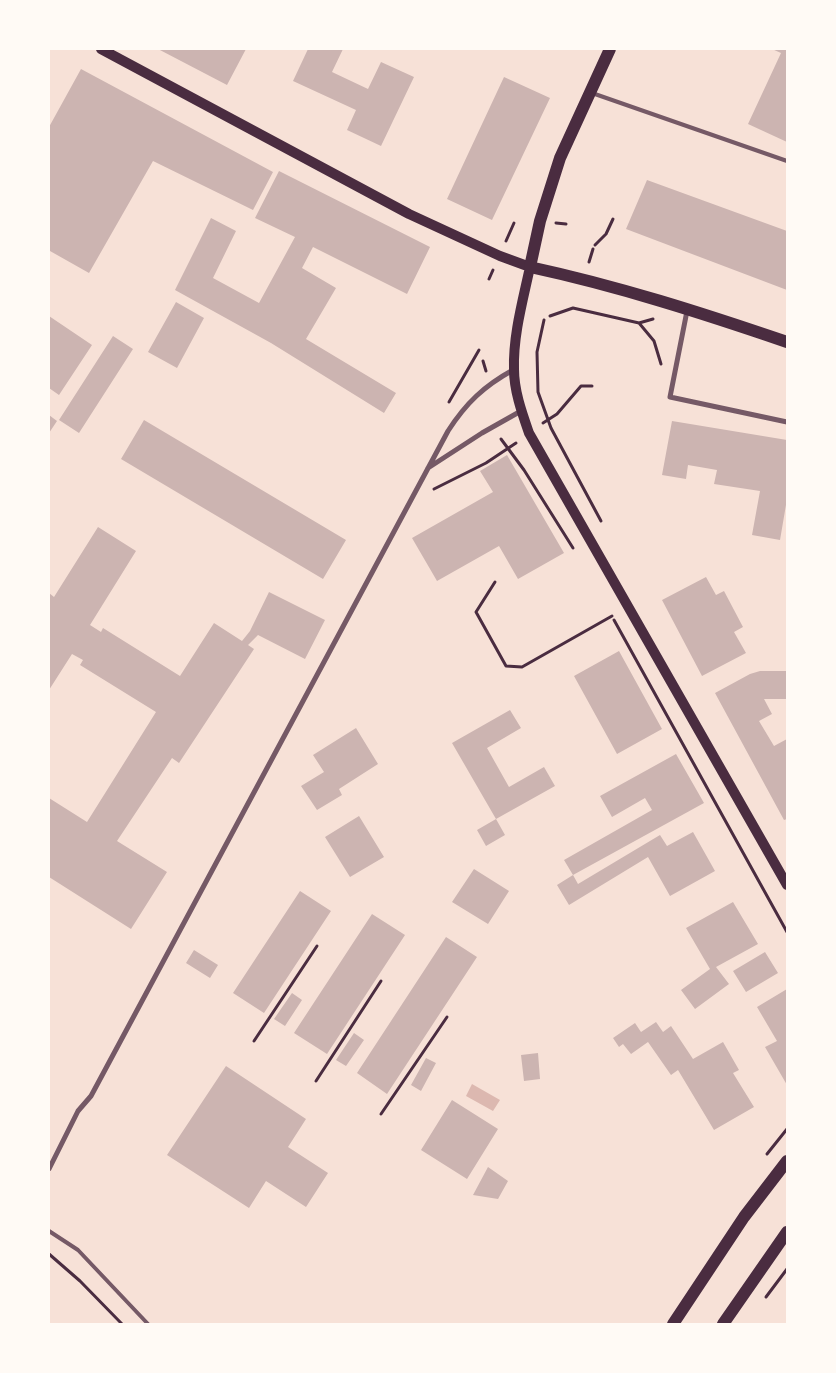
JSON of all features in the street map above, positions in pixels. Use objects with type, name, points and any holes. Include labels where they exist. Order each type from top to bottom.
[{"type":"main road","points":[[101,49],[409,214],[500,256],[530,267],[583,278],[688,308],[787,342]]},
{"type":"main road","points":[[610,49],[560,158],[540,221],[519,316],[514,370],[522,412],[529,433],[787,885]]},
{"type":"main road","points":[[673,1324],[744,1216],[787,1160]]},
{"type":"main road","points":[[723,1324],[787,1232]]},
{"type":"street","points":[[688,308],[670,398],[787,422]]},
{"type":"street","points":[[49,1169],[78,1111],[91,1096],[289,730],[427,468],[459,413],[490,383],[514,370]]},
{"type":"street","points":[[427,468],[522,412]]},
{"type":"lane","points":[[590,92],[787,161]]},
{"type":"lane","points":[[49,1231],[78,1250],[148,1324]]},
{"type":"path","points":[[595,245],[606,234],[613,219]]},
{"type":"path","points":[[550,316],[574,308],[639,323],[654,341],[662,366]]},
{"type":"path","points":[[544,320],[537,352],[538,392],[547,420],[604,526],[590,541]]},
{"type":"path","points":[[462,380],[474,398]]},
{"type":"path","points":[[410,500],[447,483],[509,449],[557,414],[581,386],[592,386]]},
{"type":"path","points":[[492,428],[509,449],[575,550]]},
{"type":"path","points":[[495,582],[476,612],[506,666],[522,666],[612,616]]},
{"type":"path","points":[[608,610],[787,932]]},
{"type":"path","points":[[254,1041],[317,946]]},
{"type":"path","points":[[316,1081],[381,981]]},
{"type":"path","points":[[381,1114],[447,1017]]},
{"type":"path","points":[[49,1254],[80,1281],[122,1324]]},
{"type":"shaded area","points":[[472,1084],[500,1100],[493,1111],[466,1096]]},
{"type":"building","points":[[158,49],[246,49],[227,85]]},
{"type":"building","points":[[308,49],[343,49],[332,72],[368,89],[381,62],[414,77],[381,146],[347,130],[356,110],[293,81]]},
{"type":"building","points":[[772,49],[787,49],[787,142],[748,124],[781,53]]},
{"type":"building","points":[[81,69],[273,172],[253,210],[153,161],[89,273],[50,251],[49,254],[49,127]]},
{"type":"building","points":[[504,77],[550,98],[492,220],[447,199]]},
{"type":"building","points":[[279,171],[430,247],[407,294],[313,247],[302,268],[336,288],[306,339],[396,393],[384,413],[271,343],[175,290],[211,218],[236,231],[213,278],[259,303],[295,237],[255,218]]},
{"type":"building","points":[[647,180],[787,231],[787,290],[626,229]]},
{"type":"building","points":[[176,302],[204,318],[177,368],[148,352]]},
{"type":"building","points":[[49,316],[92,345],[59,395],[49,388]]},
{"type":"building","points":[[113,336],[133,349],[79,433],[59,420]]},
{"type":"building","points":[[49,415],[57,421],[49,433]]},
{"type":"building","points":[[144,420],[346,540],[323,579],[121,459]]},
{"type":"building","points":[[672,421],[787,440],[787,499],[780,540],[752,535],[760,491],[714,484],[717,470],[688,465],[686,479],[662,475]]},
{"type":"building","points":[[507,455],[564,553],[518,579],[499,546],[437,581],[412,538],[493,492],[480,471]]},
{"type":"building","points":[[98,527],[136,551],[90,625],[101,632],[103,628],[180,676],[214,623],[242,641],[250,631],[269,592],[325,620],[305,659],[258,635],[248,645],[254,649],[179,763],[172,758],[117,841],[167,872],[131,929],[49,877],[49,798],[87,822],[156,712],[80,665],[83,660],[72,654],[49,690],[49,593],[54,597]]},
{"type":"building","points":[[706,577],[716,595],[724,591],[743,627],[734,632],[746,653],[702,676],[662,600]]},
{"type":"building","points":[[619,651],[662,729],[617,754],[574,676]]},
{"type":"building","points":[[760,671],[787,671],[787,699],[764,699],[772,714],[759,721],[774,746],[787,739],[787,819],[784,820],[715,693],[750,674]]},
{"type":"building","points":[[510,710],[521,728],[487,748],[509,787],[544,767],[555,786],[496,819],[452,743]]},
{"type":"building","points":[[356,728],[378,764],[339,789],[342,795],[317,810],[301,786],[324,772],[313,755]]},
{"type":"building","points":[[676,754],[704,803],[573,875],[564,860],[652,810],[645,798],[612,817],[600,796]]},
{"type":"building","points":[[359,816],[384,857],[350,877],[325,837]]},
{"type":"building","points":[[496,819],[505,835],[486,846],[477,830]]},
{"type":"building","points":[[693,832],[715,871],[670,896],[648,857],[569,905],[557,885],[573,875],[578,884],[660,835],[667,846]]},
{"type":"building","points":[[474,869],[509,891],[488,924],[452,902]]},
{"type":"building","points":[[300,891],[331,911],[264,1013],[233,993]]},
{"type":"building","points":[[733,902],[758,944],[716,967],[729,984],[695,1009],[681,990],[710,969],[686,928]]},
{"type":"building","points":[[372,914],[405,935],[327,1054],[294,1033]]},
{"type":"building","points":[[446,937],[477,957],[387,1094],[357,1073]]},
{"type":"building","points":[[194,950],[218,965],[210,978],[186,963]]},
{"type":"building","points":[[765,952],[778,973],[746,992],[733,971]]},
{"type":"building","points":[[787,989],[787,1085],[765,1047],[777,1041],[757,1007]]},
{"type":"building","points":[[292,993],[302,1000],[285,1026],[274,1019]]},
{"type":"building","points":[[656,1022],[663,1032],[671,1026],[693,1059],[723,1042],[739,1070],[733,1073],[754,1107],[714,1130],[678,1070],[671,1075],[648,1042],[631,1054],[623,1044],[619,1047],[613,1038],[635,1023],[641,1032]]},
{"type":"building","points":[[354,1033],[364,1040],[346,1066],[336,1060]]},
{"type":"building","points":[[538,1053],[540,1079],[524,1081],[521,1055]]},
{"type":"building","points":[[426,1058],[436,1063],[421,1091],[411,1085]]},
{"type":"building","points":[[226,1066],[306,1119],[288,1147],[328,1173],[306,1207],[266,1181],[249,1208],[167,1155]]},
{"type":"building","points":[[452,1100],[498,1129],[467,1179],[421,1150]]},
{"type":"building","points":[[488,1167],[508,1181],[498,1199],[473,1195]]}]
